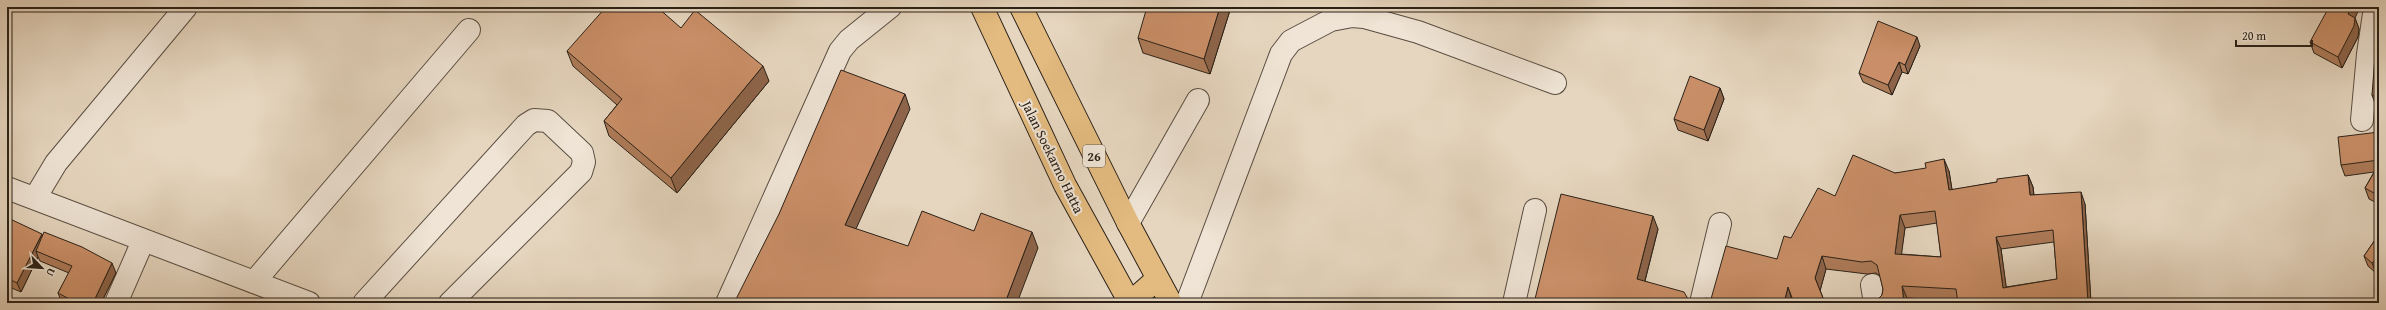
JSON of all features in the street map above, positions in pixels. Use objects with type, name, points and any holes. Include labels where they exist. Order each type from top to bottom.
[{"type":"highway","name":"Jalan Soekarno Hatta","points":[[982,7],[1064,185],[1130,303]]},
{"type":"highway","name":"26","points":[[1021,7],[1128,223],[1171,303]]},
{"type":"highway","points":[[1130,303],[1157,279]]},
{"type":"street","points":[[36,196],[56,163],[186,7]]},
{"type":"street","points":[[727,303],[840,51],[849,40],[890,7]]},
{"type":"street","points":[[2362,120],[2368,54],[2375,7]]},
{"type":"street","points":[[1187,303],[1275,70],[1282,54],[1291,41],[1331,20],[1342,16],[1364,17],[1418,32],[1555,83]]},
{"type":"street","points":[[254,282],[469,30]]},
{"type":"street","points":[[1128,223],[1198,100]]},
{"type":"street","points":[[364,303],[526,125],[534,120],[548,121],[582,153],[584,162],[581,172],[450,303]]},
{"type":"street","points":[[7,188],[36,196],[143,241],[309,303]]},
{"type":"street","points":[[1514,303],[1536,210]]},
{"type":"street","points":[[1701,303],[1720,224]]},
{"type":"street","points":[[116,303],[143,241]]},
{"type":"building","points":[[606,7],[657,7],[681,28],[695,10],[763,66],[671,178],[604,121],[622,99],[567,51]]},
{"type":"building","points":[[1147,7],[1220,7],[1204,59],[1138,38]]},
{"type":"building","points":[[2329,7],[2351,7],[2348,14],[2355,18],[2354,26],[2338,57],[2310,42]]},
{"type":"building","points":[[1878,21],[1917,37],[1905,65],[1899,62],[1888,85],[1859,73]]},
{"type":"building","points":[[2375,56],[2379,58],[2379,99],[2372,95]]},
{"type":"building","points":[[841,70],[905,94],[845,225],[908,246],[922,211],[974,231],[981,213],[1032,232],[1005,303],[734,303],[779,214]]},
{"type":"building","points":[[1690,76],[1720,88],[1704,130],[1674,119]]},
{"type":"building","points":[[2379,132],[2379,160],[2341,165],[2338,137]]},
{"type":"building","points":[[1853,155],[1895,173],[1926,168],[1925,163],[1944,159],[1949,190],[1997,182],[1997,179],[2028,175],[2030,195],[2081,192],[2088,303],[1958,303],[1956,289],[1902,286],[1904,303],[1875,303],[1882,295],[1883,289],[1877,265],[1871,261],[1862,262],[1822,256],[1815,278],[1825,303],[1794,303],[1788,287],[1784,303],[1694,303],[1700,302],[1706,298],[1711,299],[1726,246],[1777,259],[1784,236],[1791,238],[1818,188],[1835,196]],"holes":[[[1935,211],[1941,257],[1895,254],[1900,215]],[[2053,230],[2057,279],[2003,288],[1996,237]]]},
{"type":"building","points":[[2379,164],[2379,196],[2365,188]]},
{"type":"building","points":[[1561,194],[1653,216],[1637,279],[1684,292],[1688,299],[1694,303],[1534,303]]},
{"type":"building","points":[[8,218],[42,234],[17,283],[7,278]]},
{"type":"building","points":[[44,232],[82,247],[112,263],[93,303],[77,303],[58,293],[72,266],[36,251]]},
{"type":"building","points":[[2379,234],[2379,256],[2372,263],[2364,256]]},
{"type":"building","points":[[9,297],[20,303],[7,303]]}]
